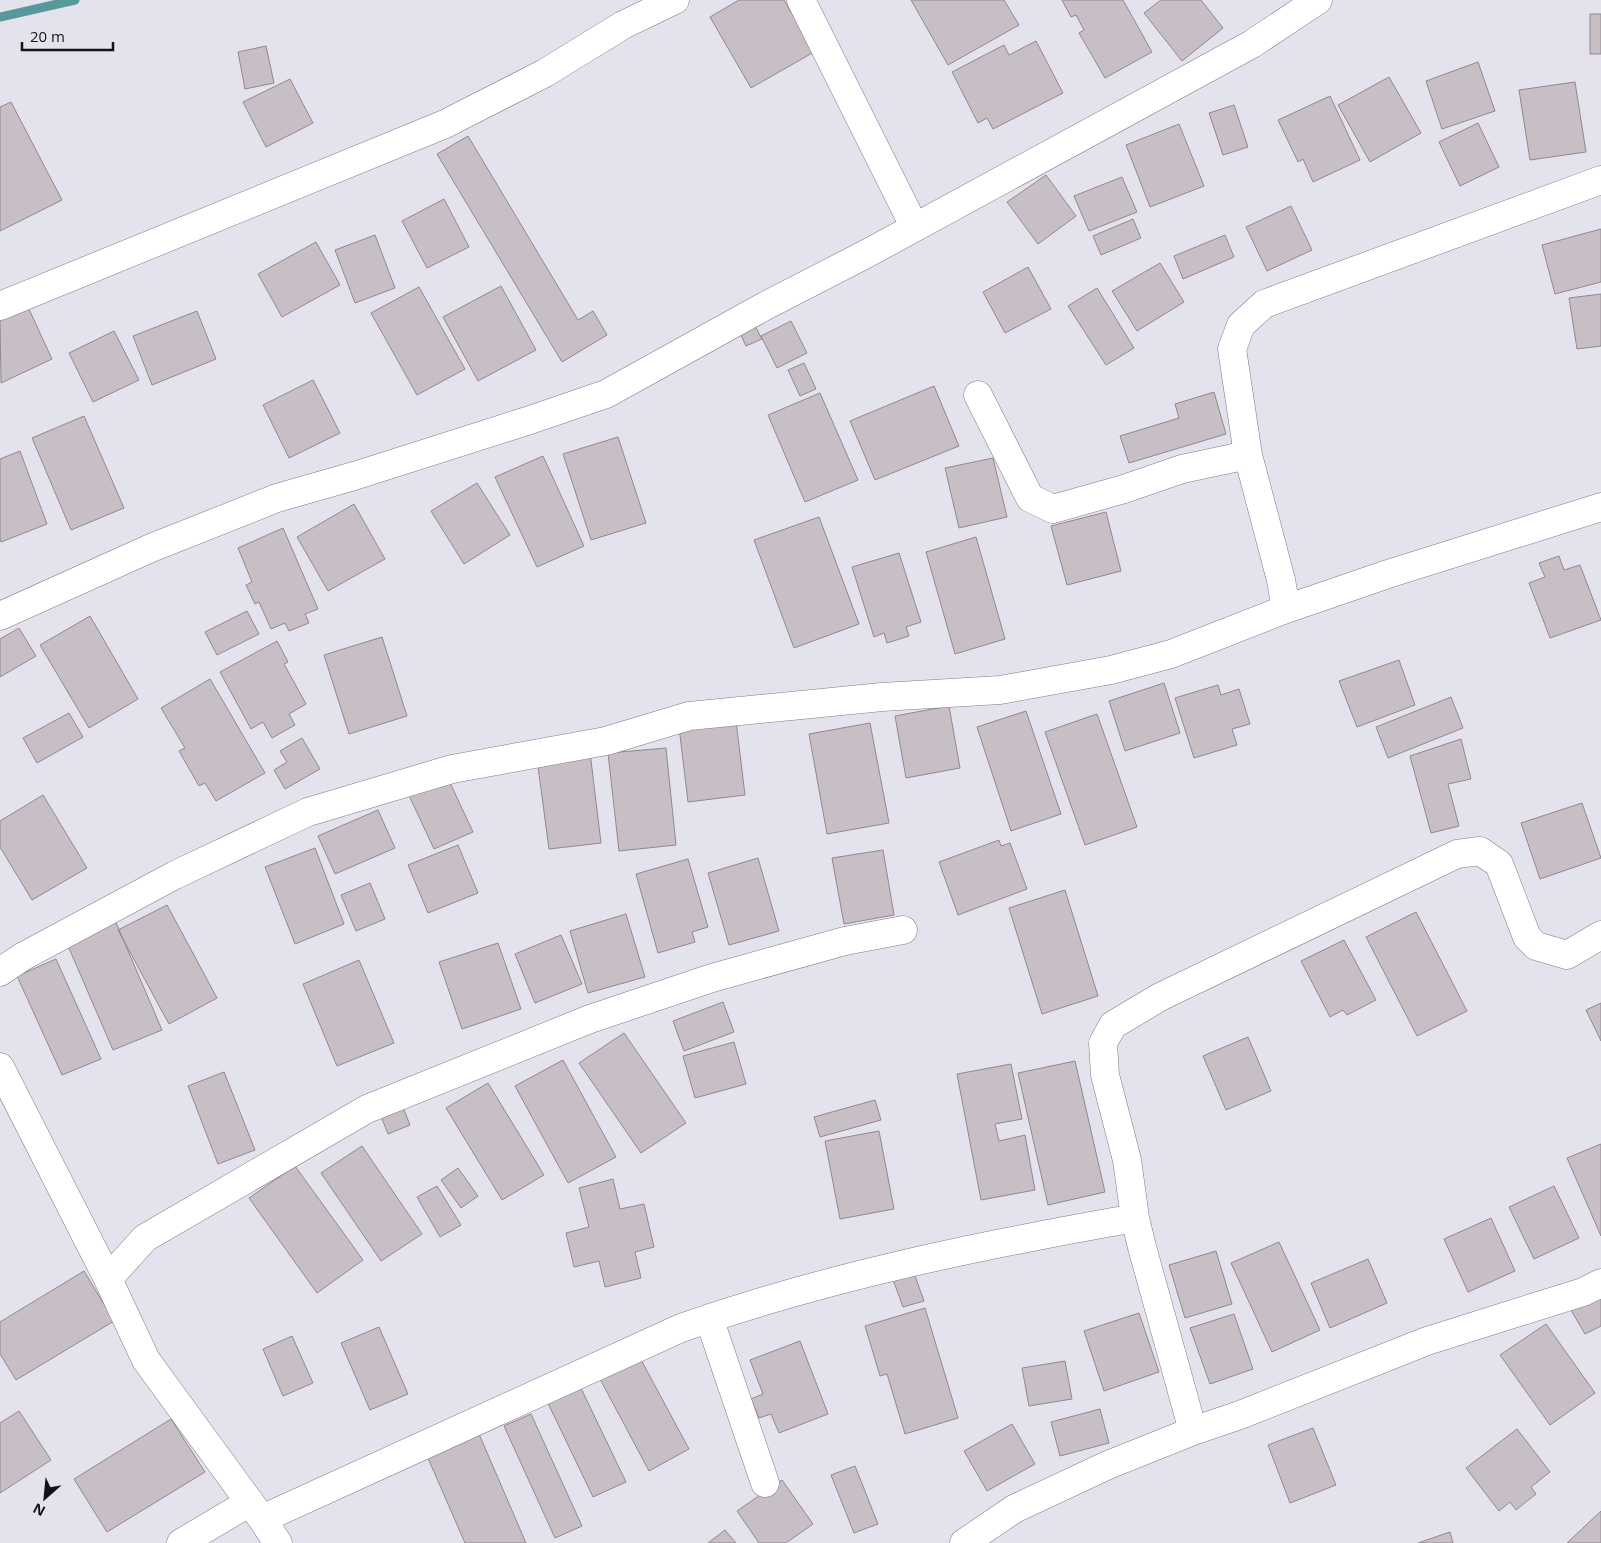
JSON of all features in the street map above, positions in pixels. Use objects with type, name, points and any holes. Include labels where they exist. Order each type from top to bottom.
[{"type":"street","points":[[0,306],[444,124],[545,73],[623,25],[675,0]]},
{"type":"street","points":[[801,0],[914,226]]},
{"type":"street","points":[[0,616],[152,548],[277,498],[354,476],[606,394],[765,306],[866,254],[914,226],[1252,44],[1318,0]]},
{"type":"street","points":[[1286,609],[1281,580],[1248,455],[1232,348],[1242,325],[1264,304],[1601,180]]},
{"type":"street","points":[[978,395],[1030,498],[1053,509],[1124,489],[1182,469],[1248,455]]},
{"type":"street","points":[[0,972],[22,957],[175,874],[308,812],[452,769],[606,741],[689,716],[882,697],[1000,690],[1111,670],[1171,654],[1286,609],[1388,574],[1601,507]]},
{"type":"street","points":[[1193,1431],[1136,1218],[1127,1160],[1105,1075],[1103,1043],[1113,1025],[1160,997],[1457,854],[1480,851],[1500,864],[1527,937],[1536,946],[1567,955],[1601,935]]},
{"type":"street","points":[[108,1279],[145,1238],[367,1110],[590,1019],[740,970],[845,941],[903,930]]},
{"type":"street","points":[[0,1067],[108,1279],[146,1360],[278,1543]]},
{"type":"street","points":[[180,1543],[681,1328],[710,1318],[867,1272],[1020,1238],[1136,1218]]},
{"type":"street","points":[[964,1543],[1014,1510],[1108,1465],[1427,1341],[1583,1292],[1601,1283]]},
{"type":"street","points":[[710,1318],[765,1483]]},
{"type":"building","points":[[739,0],[784,0],[814,52],[751,88],[710,17]]},
{"type":"building","points":[[911,0],[1004,0],[1019,25],[948,65]]},
{"type":"building","points":[[1062,0],[1123,0],[1152,52],[1105,78],[1079,33],[1084,30],[1076,15],[1071,17]]},
{"type":"building","points":[[1161,0],[1201,0],[1223,28],[1182,61],[1144,13]]},
{"type":"building","points":[[1590,14],[1601,14],[1601,54],[1590,54]]},
{"type":"building","points":[[1036,41],[1063,93],[993,129],[987,118],[978,123],[952,72],[1004,45],[1009,55]]},
{"type":"building","points":[[266,46],[274,83],[245,89],[238,52]]},
{"type":"building","points":[[1478,62],[1495,111],[1442,129],[1426,81]]},
{"type":"building","points":[[1389,77],[1421,133],[1370,162],[1338,105]]},
{"type":"building","points":[[290,79],[313,123],[266,147],[243,102]]},
{"type":"building","points":[[1575,82],[1586,152],[1530,160],[1519,90]]},
{"type":"building","points":[[1330,96],[1360,160],[1313,182],[1303,159],[1298,162],[1278,120]]},
{"type":"building","points":[[11,102],[62,200],[0,231],[0,107]]},
{"type":"building","points":[[1234,105],[1248,147],[1223,155],[1209,113]]},
{"type":"building","points":[[1478,123],[1499,167],[1460,186],[1439,142]]},
{"type":"building","points":[[1179,124],[1204,186],[1150,207],[1126,145]]},
{"type":"building","points":[[468,136],[578,320],[593,311],[607,335],[562,362],[437,154]]},
{"type":"building","points":[[1046,175],[1076,216],[1038,244],[1007,202]]},
{"type":"building","points":[[1122,177],[1137,212],[1089,231],[1074,196]]},
{"type":"building","points":[[444,199],[469,247],[427,268],[402,221]]},
{"type":"building","points":[[1291,206],[1312,250],[1267,271],[1246,227]]},
{"type":"building","points":[[1133,219],[1141,238],[1101,255],[1093,236]]},
{"type":"building","points":[[1601,229],[1601,282],[1555,294],[1542,245]]},
{"type":"building","points":[[375,235],[395,288],[355,303],[335,250]]},
{"type":"building","points":[[1225,235],[1234,257],[1183,279],[1174,256]]},
{"type":"building","points":[[316,242],[340,285],[282,317],[258,274]]},
{"type":"building","points":[[1160,263],[1184,302],[1137,331],[1112,291]]},
{"type":"building","points":[[1028,267],[1051,309],[1005,333],[983,292]]},
{"type":"building","points":[[501,286],[536,350],[478,381],[443,317]]},
{"type":"building","points":[[419,287],[465,369],[417,395],[371,313]]},
{"type":"building","points":[[1097,288],[1134,348],[1106,365],[1068,306]]},
{"type":"building","points":[[1601,294],[1601,346],[1577,349],[1569,298]]},
{"type":"building","points":[[28,307],[52,359],[1,383],[0,320]]},
{"type":"building","points":[[197,311],[216,359],[152,385],[133,336]]},
{"type":"building","points":[[791,321],[807,353],[777,368],[761,336]]},
{"type":"building","points":[[754,324],[762,339],[746,346],[739,331]]},
{"type":"building","points":[[114,331],[139,380],[93,402],[69,353]]},
{"type":"building","points":[[804,363],[816,389],[800,396],[788,370]]},
{"type":"building","points":[[313,380],[340,433],[289,458],[263,405]]},
{"type":"building","points":[[934,386],[959,446],[875,480],[850,421]]},
{"type":"building","points":[[1214,392],[1226,434],[1129,463],[1120,436],[1179,418],[1175,404]]},
{"type":"building","points":[[820,393],[858,480],[805,502],[768,415]]},
{"type":"building","points":[[84,416],[124,508],[71,530],[32,438]]},
{"type":"building","points":[[618,437],[646,523],[591,540],[563,454]]},
{"type":"building","points":[[20,451],[47,524],[1,542],[0,459]]},
{"type":"building","points":[[543,456],[584,546],[537,567],[495,477]]},
{"type":"building","points":[[993,458],[1007,517],[959,528],[945,468]]},
{"type":"building","points":[[477,483],[510,535],[464,564],[431,511]]},
{"type":"building","points":[[354,504],[385,559],[328,591],[297,537]]},
{"type":"building","points":[[1106,512],[1121,571],[1067,585],[1051,526]]},
{"type":"building","points":[[819,517],[859,624],[794,648],[754,540]]},
{"type":"building","points":[[283,528],[318,609],[305,614],[309,623],[289,631],[285,623],[271,629],[259,602],[255,604],[246,585],[252,582],[238,548]]},
{"type":"building","points":[[976,537],[1005,639],[955,654],[926,552]]},
{"type":"building","points":[[899,553],[921,622],[906,627],[909,636],[887,643],[884,633],[874,637],[852,567]]},
{"type":"building","points":[[1559,556],[1564,570],[1580,565],[1601,620],[1550,638],[1529,583],[1545,577],[1539,563]]},
{"type":"building","points":[[247,611],[259,634],[217,655],[205,632]]},
{"type":"building","points":[[90,616],[138,699],[89,728],[40,645]]},
{"type":"building","points":[[19,628],[36,656],[0,677],[0,639]]},
{"type":"building","points":[[382,637],[407,716],[349,734],[324,655]]},
{"type":"building","points":[[277,641],[288,662],[284,664],[306,704],[289,714],[295,725],[272,738],[263,722],[251,729],[220,672]]},
{"type":"building","points":[[1399,660],[1415,705],[1357,727],[1339,681]]},
{"type":"building","points":[[210,679],[265,773],[216,801],[205,783],[199,786],[179,751],[185,748],[161,708]]},
{"type":"building","points":[[1164,683],[1180,733],[1125,751],[1109,701]]},
{"type":"building","points":[[1218,685],[1221,695],[1239,689],[1250,724],[1232,729],[1237,745],[1194,758],[1175,698]]},
{"type":"building","points":[[1451,697],[1463,728],[1388,758],[1376,727]]},
{"type":"building","points":[[949,706],[960,768],[906,778],[895,716]]},
{"type":"building","points":[[1026,711],[1061,814],[1011,831],[977,727]]},
{"type":"building","points":[[69,713],[83,737],[37,763],[23,738]]},
{"type":"building","points":[[1097,714],[1137,827],[1085,845],[1045,732]]},
{"type":"building","points":[[736,721],[745,795],[688,802],[679,727]]},
{"type":"building","points":[[870,723],[889,823],[827,834],[809,734]]},
{"type":"building","points":[[302,738],[320,769],[285,789],[274,770],[287,762],[280,751]]},
{"type":"building","points":[[1461,739],[1471,779],[1448,784],[1459,826],[1431,833],[1410,756]]},
{"type":"building","points":[[666,748],[676,845],[619,851],[608,753]]},
{"type":"building","points":[[590,752],[601,843],[549,849],[537,759]]},
{"type":"building","points":[[445,772],[473,832],[434,849],[406,789]]},
{"type":"building","points":[[43,795],[87,868],[32,900],[0,847],[0,821]]},
{"type":"building","points":[[1582,803],[1601,858],[1540,879],[1521,823]]},
{"type":"building","points":[[378,810],[395,848],[335,874],[318,836]]},
{"type":"building","points":[[999,840],[1001,846],[1010,843],[1027,889],[958,915],[939,862]]},
{"type":"building","points":[[458,845],[478,893],[428,913],[408,865]]},
{"type":"building","points":[[315,848],[344,924],[295,944],[265,867]]},
{"type":"building","points":[[883,850],[894,915],[844,924],[832,858]]},
{"type":"building","points":[[758,858],[779,931],[729,945],[708,873]]},
{"type":"building","points":[[688,859],[708,927],[692,932],[695,942],[658,953],[636,874]]},
{"type":"building","points":[[370,883],[385,919],[356,931],[341,895]]},
{"type":"building","points":[[1065,890],[1098,996],[1042,1014],[1009,908]]},
{"type":"building","points":[[167,905],[217,998],[169,1024],[118,930]]},
{"type":"building","points":[[1416,912],[1467,1011],[1417,1036],[1366,937]]},
{"type":"building","points":[[626,914],[645,977],[588,993],[570,931]]},
{"type":"building","points":[[114,918],[162,1030],[113,1050],[65,939]]},
{"type":"building","points":[[561,935],[582,984],[535,1003],[515,954]]},
{"type":"building","points":[[1344,940],[1376,1000],[1347,1015],[1343,1010],[1330,1017],[1301,961]]},
{"type":"building","points":[[498,943],[521,1009],[462,1029],[439,962]]},
{"type":"building","points":[[56,959],[101,1059],[62,1075],[17,976]]},
{"type":"building","points":[[359,960],[394,1043],[337,1066],[303,984]]},
{"type":"building","points":[[723,1002],[734,1032],[684,1051],[673,1021]]},
{"type":"building","points":[[1601,1003],[1601,1041],[1586,1010]]},
{"type":"building","points":[[624,1033],[686,1123],[641,1153],[579,1063]]},
{"type":"building","points":[[1248,1037],[1271,1091],[1226,1110],[1203,1056]]},
{"type":"building","points":[[734,1042],[746,1084],[695,1098],[683,1056]]},
{"type":"building","points":[[563,1060],[616,1157],[568,1183],[515,1086]]},
{"type":"building","points":[[1075,1061],[1105,1192],[1048,1205],[1018,1073]]},
{"type":"building","points":[[1011,1064],[1022,1119],[995,1124],[999,1141],[1025,1135],[1035,1190],[981,1200],[957,1074]]},
{"type":"building","points":[[224,1072],[255,1150],[218,1164],[188,1086]]},
{"type":"building","points":[[488,1083],[544,1175],[502,1200],[446,1108]]},
{"type":"building","points":[[875,1100],[881,1120],[820,1137],[814,1117]]},
{"type":"building","points":[[401,1102],[410,1125],[388,1134],[379,1111]]},
{"type":"building","points":[[879,1131],[894,1209],[840,1219],[825,1141]]},
{"type":"building","points":[[1601,1144],[1601,1236],[1567,1158]]},
{"type":"building","points":[[362,1146],[422,1234],[381,1261],[321,1173]]},
{"type":"building","points":[[295,1166],[363,1260],[317,1293],[249,1198]]},
{"type":"building","points":[[458,1168],[478,1196],[461,1208],[441,1180]]},
{"type":"building","points":[[613,1179],[620,1209],[644,1204],[654,1247],[635,1252],[641,1278],[605,1287],[599,1261],[574,1267],[566,1233],[589,1227],[579,1188]]},
{"type":"building","points":[[437,1186],[461,1225],[440,1237],[417,1197]]},
{"type":"building","points":[[1554,1186],[1579,1238],[1534,1259],[1509,1207]]},
{"type":"building","points":[[1491,1218],[1515,1271],[1468,1292],[1444,1239]]},
{"type":"building","points":[[1279,1242],[1320,1330],[1272,1352],[1231,1263]]},
{"type":"building","points":[[1216,1251],[1232,1304],[1185,1318],[1169,1265]]},
{"type":"building","points":[[1368,1259],[1387,1303],[1330,1328],[1311,1283]]},
{"type":"building","points":[[913,1270],[924,1301],[903,1307],[892,1277]]},
{"type":"building","points":[[84,1271],[114,1321],[16,1380],[0,1354],[0,1322]]},
{"type":"building","points":[[1601,1288],[1601,1326],[1585,1334],[1568,1305]]},
{"type":"building","points":[[925,1308],[958,1418],[905,1434],[887,1374],[880,1376],[865,1326]]},
{"type":"building","points":[[1139,1313],[1159,1372],[1104,1391],[1084,1331]]},
{"type":"building","points":[[1234,1314],[1253,1369],[1210,1384],[1190,1328]]},
{"type":"building","points":[[1546,1324],[1595,1393],[1550,1425],[1500,1355]]},
{"type":"building","points":[[379,1327],[408,1394],[370,1410],[341,1343]]},
{"type":"building","points":[[292,1336],[313,1383],[283,1396],[263,1349]]},
{"type":"building","points":[[800,1341],[828,1414],[779,1433],[771,1414],[759,1418],[751,1399],[763,1394],[750,1360]]},
{"type":"building","points":[[640,1358],[689,1449],[649,1471],[600,1379]]},
{"type":"building","points":[[1065,1361],[1072,1399],[1029,1406],[1022,1368]]},
{"type":"building","points":[[578,1382],[626,1482],[593,1497],[545,1397]]},
{"type":"building","points":[[1100,1409],[1109,1443],[1060,1456],[1051,1422]]},
{"type":"building","points":[[19,1411],[51,1460],[0,1493],[0,1423]]},
{"type":"building","points":[[531,1414],[582,1526],[555,1538],[504,1426]]},
{"type":"building","points":[[171,1419],[205,1472],[107,1532],[74,1479]]},
{"type":"building","points":[[1012,1424],[1035,1464],[987,1491],[964,1451]]},
{"type":"building","points":[[476,1427],[526,1543],[465,1543],[424,1449]]},
{"type":"building","points":[[1313,1428],[1336,1485],[1290,1503],[1268,1445]]},
{"type":"building","points":[[1517,1429],[1550,1472],[1531,1487],[1536,1494],[1516,1510],[1510,1502],[1499,1511],[1466,1468]]},
{"type":"building","points":[[855,1466],[878,1524],[854,1533],[831,1475]]},
{"type":"building","points":[[782,1480],[813,1524],[786,1543],[759,1543],[737,1511]]},
{"type":"building","points":[[1601,1511],[1601,1543],[1567,1543]]},
{"type":"building","points":[[725,1530],[736,1543],[708,1543]]},
{"type":"building","points":[[1450,1532],[1453,1543],[1418,1543]]},
{"type":"waterway","points":[[0,17],[75,0]]}]
